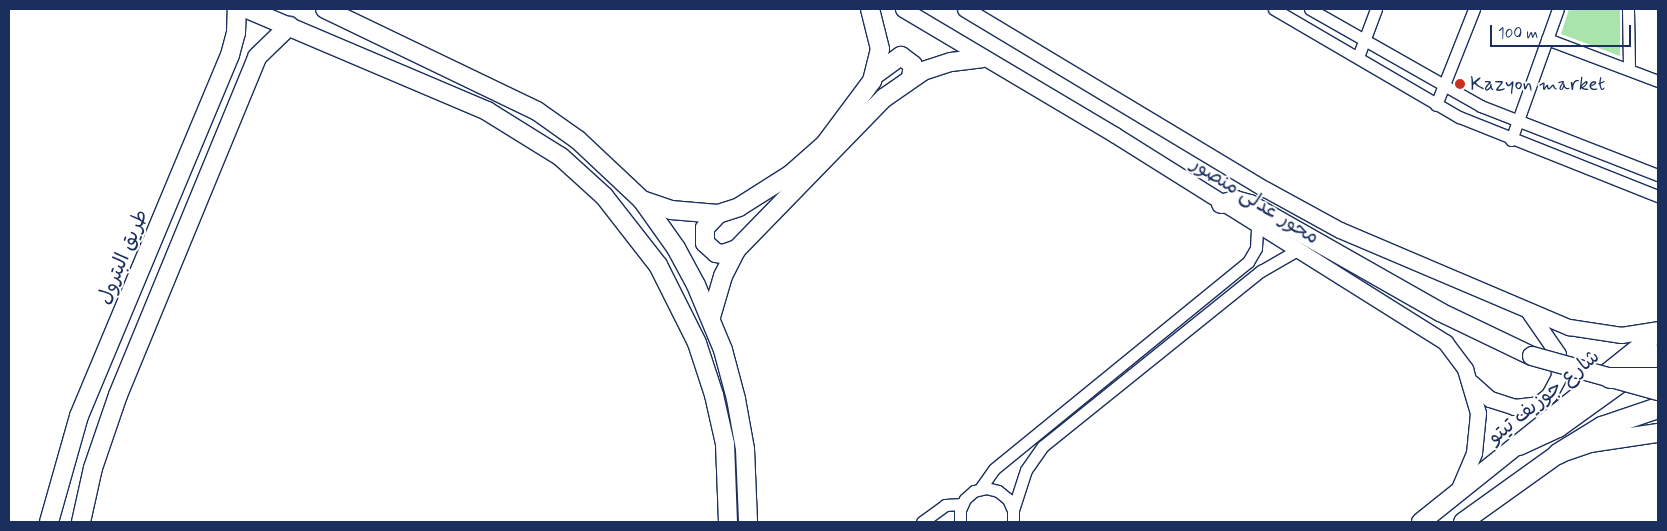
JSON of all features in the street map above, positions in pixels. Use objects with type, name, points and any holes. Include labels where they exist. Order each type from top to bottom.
[{"type":"highway","points":[[1519,445],[1548,433],[1658,355]]},
{"type":"highway","points":[[1580,412],[1610,400],[1658,372]]},
{"type":"highway","points":[[1610,378],[1658,378]]},
{"type":"highway","points":[[1558,454],[1602,427],[1658,408]]},
{"type":"main road","name":"طريق البترول","points":[[49,522],[70,444],[92,386],[234,44],[237,9]]},
{"type":"main road","points":[[247,9],[461,98],[513,124],[576,170],[624,218],[668,282],[697,343],[714,394],[725,444],[728,522]]},
{"type":"main road","points":[[325,9],[492,86],[536,111],[578,140],[642,200],[676,248],[710,318],[736,399],[747,474],[748,522]]},
{"type":"main road","points":[[870,9],[879,38],[876,74]]},
{"type":"main road","name":"محور عدلى منصور","points":[[903,9],[982,58],[1115,135],[1295,251],[1436,335],[1459,358],[1472,383],[1478,413],[1477,439],[1456,494]]},
{"type":"main road","name":"محور عدلى منصور","points":[[970,10],[1319,219],[1569,327],[1594,333],[1621,335],[1658,330]]},
{"type":"main road","points":[[81,522],[93,468],[118,395],[257,57],[289,26]]},
{"type":"main road","points":[[234,44],[249,44],[257,57]]},
{"type":"main road","points":[[911,78],[912,64],[901,56],[876,74],[855,108],[807,161],[757,197],[718,214],[705,228],[705,242],[716,253],[731,253],[884,98],[911,78],[937,66],[982,58]]},
{"type":"main road","points":[[642,200],[671,210],[718,214]]},
{"type":"main road","points":[[1221,204],[1235,200],[1250,204],[1440,312],[1532,356],[1658,390]]},
{"type":"main road","points":[[710,318],[723,276],[737,249]]},
{"type":"main road","points":[[1472,383],[1490,399],[1514,407],[1538,404],[1553,390],[1559,376],[1558,354],[1526,308]]},
{"type":"main road","name":"شارع جوزيف تيتو","points":[[1421,522],[1519,445],[1658,330]]},
{"type":"main road","points":[[92,386],[118,395]]},
{"type":"main road","points":[[1463,522],[1558,454],[1599,441],[1658,433]]},
{"type":"main road","points":[[1476,522],[1485,505]]},
{"type":"street","points":[[1276,9],[1436,105],[1511,140],[1658,196]]},
{"type":"street","points":[[1310,9],[1444,87],[1518,121],[1658,175]]},
{"type":"street","points":[[1358,57],[1376,9]]},
{"type":"street","points":[[1436,105],[1474,9]]},
{"type":"street","points":[[1511,140],[1558,9]]},
{"type":"street","points":[[1628,9],[1629,69]]},
{"type":"street","points":[[1547,39],[1658,80]]},
{"type":"street","points":[[960,522],[962,504],[969,495],[980,489],[994,469],[1236,272],[1254,253],[1258,227]]},
{"type":"street","points":[[1013,522],[1013,510],[1026,470],[1043,446],[1268,265],[1295,251]]},
{"type":"street","points":[[1254,253],[1262,255],[1268,265]]},
{"type":"street","points":[[980,489],[998,491],[1008,499],[1013,510]]},
{"type":"street","points":[[922,522],[945,506],[962,504]]},
{"type":"green space","points":[[1569,9],[1620,9],[1620,56],[1561,34]]},
{"type":"place","name":"Kazyon market","points":[[1460,84]]}]
